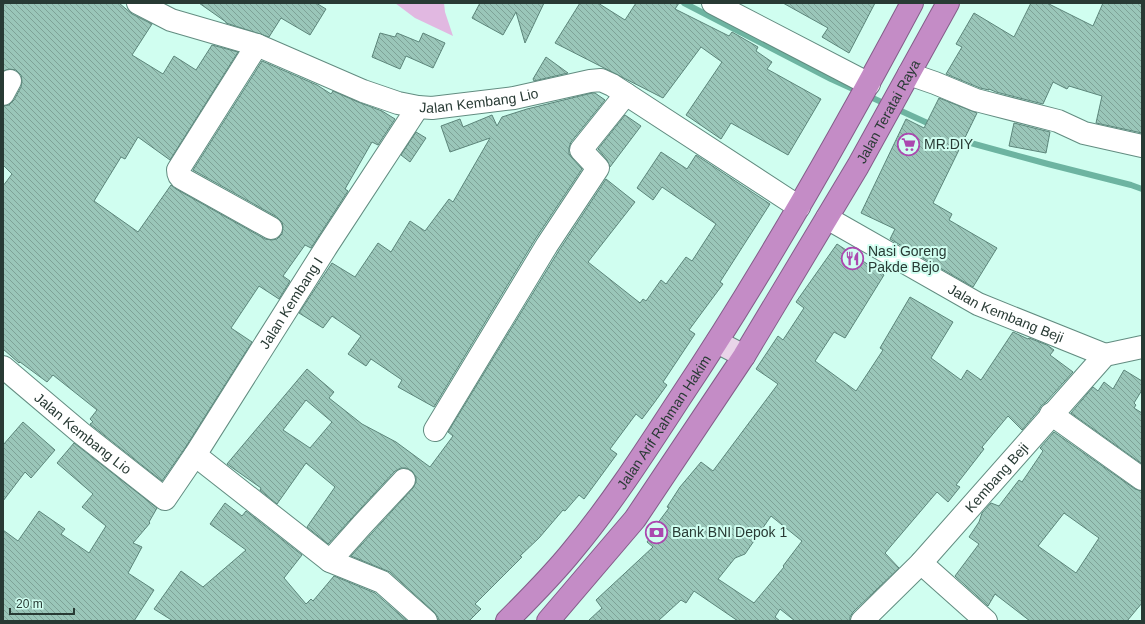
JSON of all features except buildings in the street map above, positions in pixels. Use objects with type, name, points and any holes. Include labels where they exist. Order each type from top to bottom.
[{"type":"highway","points":[[799,207],[912,3]]},
{"type":"highway","name":"Jalan Teratai Raya","points":[[827,218],[948,3]]},
{"type":"highway","name":"Jalan Arif Rahman Hakim","points":[[507,621],[573,551],[614,498],[717,342],[799,207]]},
{"type":"highway","points":[[548,621],[635,519],[744,356],[827,218]]},
{"type":"main road","points":[[717,342],[744,356]]},
{"type":"street","points":[[714,3],[863,93]]},
{"type":"street","name":"Jalan Kembang Lio","points":[[143,4],[171,20],[257,45],[363,91],[398,103],[418,107],[440,107],[514,98],[590,81],[601,80],[612,85],[799,207]]},
{"type":"street","points":[[257,45],[178,170],[178,174],[179,177],[271,228]]},
{"type":"street","points":[[909,74],[976,100],[1058,121],[1084,133],[1142,146]]},
{"type":"street","points":[[435,430],[546,244],[598,168],[581,150],[626,94]]},
{"type":"street","name":"Jalan Kembang I","points":[[164,499],[195,455],[327,246],[418,107]]},
{"type":"street","name":"Jalan Kembang Beji","points":[[827,218],[978,304],[1104,355]]},
{"type":"street","points":[[1104,355],[1142,347]]},
{"type":"street","name":"Kembang Beji","points":[[862,621],[921,563],[1104,355]]},
{"type":"street","name":"Jalan Kembang Lio","points":[[3,367],[81,433],[164,499]]},
{"type":"street","points":[[1051,414],[1142,479]]},
{"type":"street","points":[[195,455],[330,560],[382,582],[426,621]]},
{"type":"street","points":[[330,560],[404,480]]},
{"type":"street","points":[[921,563],[986,621]]},
{"type":"shaded area","points":[[395,3],[444,3],[445,12],[453,36],[415,18]]},
{"type":"waterway","points":[[684,3],[831,79],[934,126]]},
{"type":"waterway","points":[[956,137],[967,142],[1142,189]]},
{"type":"place","name":"MR.DIY","points":[[909,144]]},
{"type":"place","name":"Nasi Goreng Pakde Bejo","points":[[853,259]]},
{"type":"place","name":"Bank BNI Depok 1","points":[[657,532]]}]
